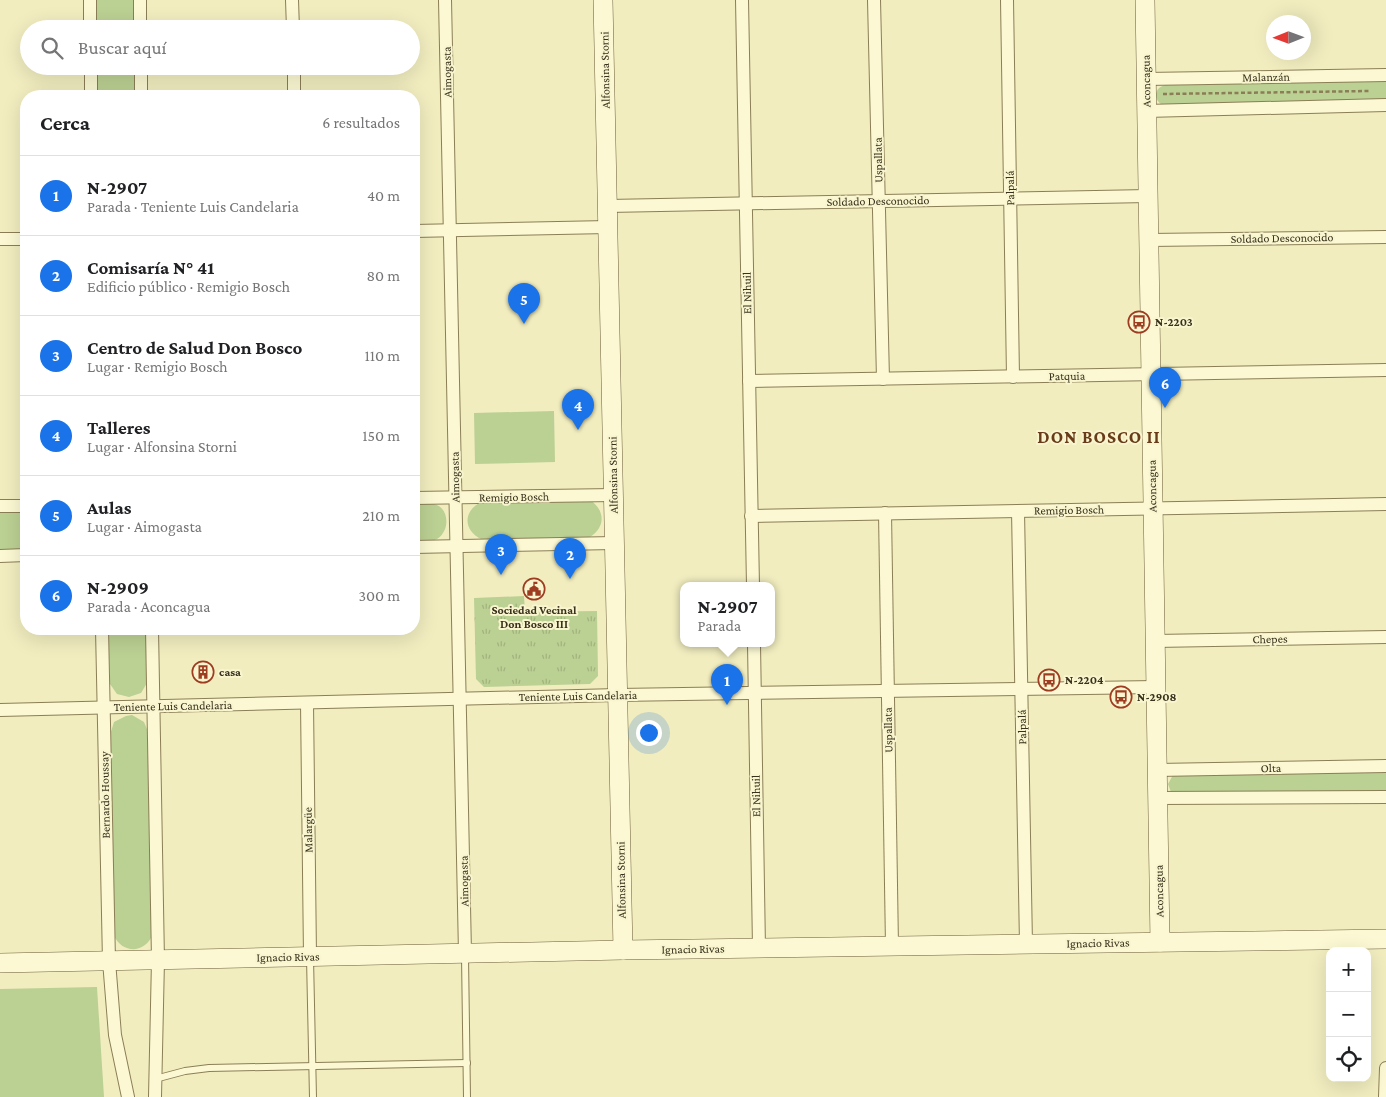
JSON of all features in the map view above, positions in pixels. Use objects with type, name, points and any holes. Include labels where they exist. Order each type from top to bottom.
[{"type":"street","points":[[90,0],[90,20]]},
{"type":"street","points":[[140,0],[140,20]]},
{"type":"street","points":[[292,0],[293,20]]},
{"type":"street","name":"Aimogasta","points":[[445,0],[465,953]]},
{"type":"street","name":"Alfonsina Storni","points":[[603,0],[623,950]]},
{"type":"street","name":"El Nihuil","points":[[742,0],[753,582]]},
{"type":"street","name":"Uspallata","points":[[874,0],[882,379]]},
{"type":"street","name":"Palpalá","points":[[1007,0],[1013,377]]},
{"type":"street","name":"Aconcagua","points":[[1145,0],[1151,87],[1146,111],[1160,942]]},
{"type":"street","points":[[91,75],[92,90]]},
{"type":"street","points":[[141,75],[142,90]]},
{"type":"street","points":[[294,75],[294,90]]},
{"type":"street","name":"Malanzán","points":[[1151,87],[1386,75]]},
{"type":"street","points":[[1146,111],[1386,105]]},
{"type":"street","name":"Soldado Desconocido","points":[[608,206],[1148,196]]},
{"type":"street","points":[[420,231],[608,227]]},
{"type":"street","name":"Soldado Desconocido","points":[[1148,240],[1386,237]]},
{"type":"street","points":[[0,240],[20,239]]},
{"type":"street","name":"Patquia","points":[[749,381],[1386,370]]},
{"type":"street","name":"Remigio Bosch","points":[[420,498],[614,495]]},
{"type":"street","name":"Remigio Bosch","points":[[751,516],[1386,504]]},
{"type":"street","points":[[0,506],[20,506]]},
{"type":"street","name":"Palpalá","points":[[1018,511],[1026,944]]},
{"type":"street","name":"Uspallata","points":[[885,513],[892,946]]},
{"type":"street","points":[[420,547],[614,543]]},
{"type":"street","points":[[0,556],[20,555]]},
{"type":"street","name":"Bernardo Houssay","points":[[102,635],[109,961],[114,1034],[128,1097]]},
{"type":"street","points":[[152,635],[158,960],[155,1097]]},
{"type":"street","name":"Chepes","points":[[1155,641],[1386,637]]},
{"type":"street","name":"El Nihuil","points":[[754,647],[759,948]]},
{"type":"street","name":"Teniente Luis Candelaria","points":[[0,710],[618,695],[1156,688]]},
{"type":"street","name":"Malargüe","points":[[307,703],[310,956]]},
{"type":"street","name":"Olta","points":[[1157,770],[1386,766]]},
{"type":"street","points":[[1157,798],[1386,797]]},
{"type":"street","name":"Ignacio Rivas","points":[[0,963],[623,950],[1386,939]]},
{"type":"street","points":[[1384,1097],[1386,1068]]},
{"type":"lane","points":[[465,953],[467,1097]]},
{"type":"lane","points":[[310,956],[313,1097]]},
{"type":"lane","points":[[155,1079],[185,1071],[209,1068],[466,1063]]},
{"type":"path","points":[[1151,87],[1376,91]]},
{"type":"green space","points":[[95,0],[134,0],[135,20],[96,20]]},
{"type":"green space","points":[[96,75],[136,75],[136,90],[97,90]]},
{"type":"green space","points":[[1386,81],[1386,101],[1162,105],[1156,97],[1157,91],[1161,86],[1165,85]]},
{"type":"green space","points":[[554,411],[555,462],[475,464],[474,413]]},
{"type":"green space","points":[[590,500],[599,509],[602,518],[599,528],[590,537],[481,539],[468,526],[468,515],[481,502]]},
{"type":"green space","points":[[420,503],[432,503],[439,506],[445,515],[446,525],[444,531],[437,539],[429,542],[420,542]]},
{"type":"green space","points":[[20,510],[20,550],[0,550],[0,511]]},
{"type":"green space","points":[[524,596],[525,612],[597,611],[598,676],[590,684],[484,687],[476,679],[474,598]]},
{"type":"green space","points":[[108,635],[147,635],[147,683],[141,693],[129,697],[117,694],[110,684]]},
{"type":"green space","points":[[132,715],[144,722],[149,734],[152,936],[144,946],[133,949],[123,946],[114,936],[110,735],[114,722]]},
{"type":"green space","points":[[1386,771],[1386,791],[1171,792],[1168,784],[1173,775]]},
{"type":"green space","points":[[97,987],[104,1097],[0,1097],[0,989]]},
{"type":"place","name":"N-2203","points":[[1139,322]]},
{"type":"place","name":"Aulas","points":[[524,324]]},
{"type":"place","name":"N-2909","points":[[1165,408]]},
{"type":"place","name":"Talleres","points":[[578,430]]},
{"type":"place","name":"Centro de Salud Don Bosco","points":[[501,575]]},
{"type":"place","name":"Comisaría N° 41","points":[[570,579]]},
{"type":"place","name":"Sociedad Vecinal Don Bosco III","points":[[534,589]]},
{"type":"place","name":"casa","points":[[203,672]]},
{"type":"place","name":"N-2204","points":[[1049,680]]},
{"type":"place","name":"N-2908","points":[[1121,697]]},
{"type":"place","name":"N-2907","points":[[727,705]]},
{"type":"district","name":"DON BOSCO II","points":[[1099,437]]}]
